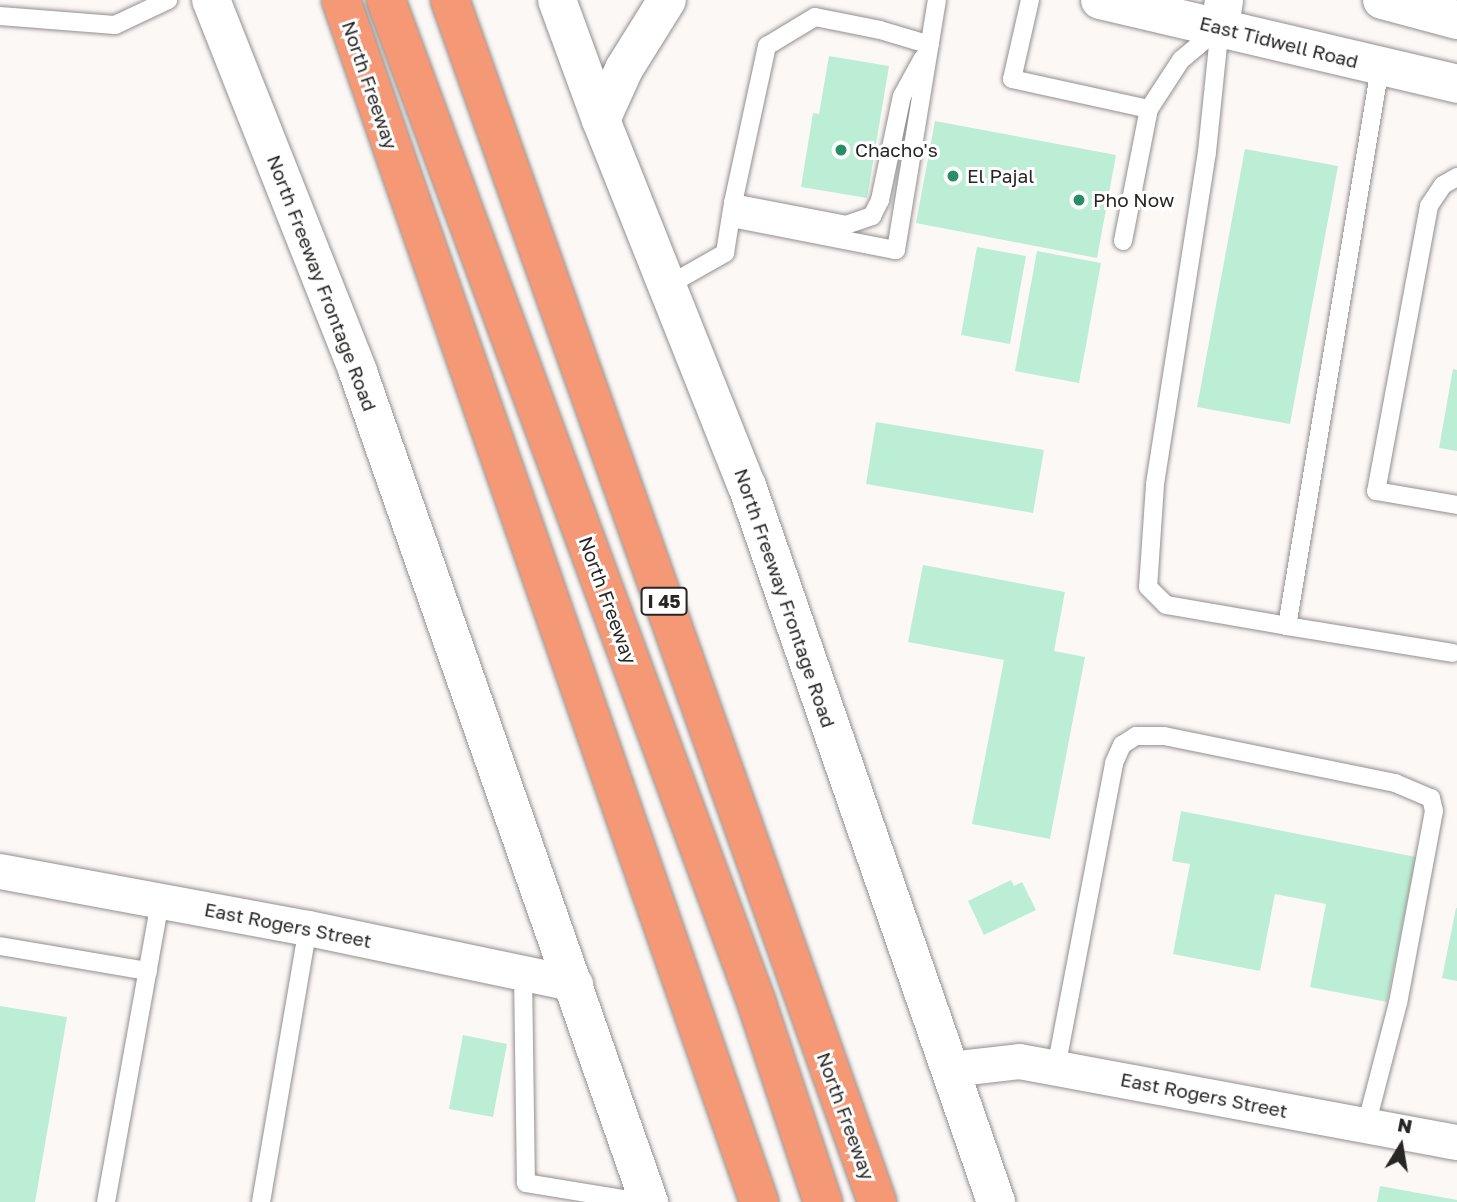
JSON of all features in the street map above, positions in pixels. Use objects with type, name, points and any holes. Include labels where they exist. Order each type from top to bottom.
[{"type":"highway","name":"North Freeway","points":[[341,0],[759,1202]]},
{"type":"highway","name":"North Freeway","points":[[386,0],[756,1001],[823,1202]]},
{"type":"highway","name":"North Freeway","points":[[450,0],[877,1202]]},
{"type":"main road","name":"North Freeway Frontage Road","points":[[211,0],[358,372],[575,984],[649,1202]]},
{"type":"main road","name":"North Freeway Frontage Road","points":[[557,0],[601,120],[747,486],[996,1202]]},
{"type":"main road","points":[[601,120],[624,69],[667,0]]},
{"type":"main road","name":"East Tidwell Road","points":[[1100,0],[1222,13],[1380,68],[1457,84]]},
{"type":"main road","points":[[1382,0],[1457,20]]},
{"type":"street","name":"East Rogers Street","points":[[0,871],[308,928],[575,984]]},
{"type":"street","name":"East Rogers Street","points":[[950,1069],[1019,1061],[1457,1142]]},
{"type":"lane","points":[[0,16],[115,25],[168,0]]},
{"type":"lane","points":[[732,211],[896,250],[937,0]]},
{"type":"lane","points":[[1030,0],[1012,79],[1149,109]]},
{"type":"lane","points":[[1123,241],[1149,109],[1181,60],[1222,13]]},
{"type":"lane","points":[[1222,13],[1206,152],[1155,485],[1148,587],[1166,605],[1453,653]]},
{"type":"lane","points":[[667,286],[725,253],[767,46],[815,17],[880,30],[930,46]]},
{"type":"lane","points":[[732,211],[846,225],[872,216],[880,200],[902,96],[930,46]]},
{"type":"lane","points":[[1287,626],[1380,68]]},
{"type":"lane","points":[[1457,177],[1443,186],[1429,206],[1376,491],[1457,505]]},
{"type":"lane","points":[[1056,1068],[1108,784],[1122,745],[1136,736],[1164,736],[1395,783],[1416,789],[1431,798],[1434,811],[1398,1003],[1366,1126]]},
{"type":"lane","points":[[106,1202],[160,901]]},
{"type":"lane","points":[[261,1202],[308,928]]},
{"type":"lane","points":[[0,946],[148,971]]},
{"type":"lane","points":[[523,973],[526,1183],[642,1202]]},
{"type":"building","name":"Chacho's","points":[[829,56],[889,66],[867,198],[801,187],[813,113],[819,114]]},
{"type":"building","points":[[935,121],[1116,155],[1097,258],[916,223]]},
{"type":"building","points":[[1245,149],[1338,166],[1290,424],[1197,407]]},
{"type":"building","points":[[977,247],[1026,256],[1010,344],[961,335]]},
{"type":"building","points":[[1037,251],[1101,263],[1079,383],[1015,371]]},
{"type":"building","points":[[1453,369],[1457,370],[1457,451],[1439,448]]},
{"type":"building","points":[[876,422],[1044,450],[1033,513],[866,484]]},
{"type":"building","points":[[923,565],[1065,592],[1054,651],[1085,657],[1050,839],[972,824],[1004,660],[908,642]]},
{"type":"building","points":[[1181,811],[1416,857],[1387,1002],[1310,987],[1326,904],[1275,894],[1260,971],[1173,954],[1190,864],[1172,861]]},
{"type":"building","points":[[1011,880],[1014,886],[1022,882],[1036,910],[984,935],[968,901]]},
{"type":"building","points":[[1457,908],[1457,981],[1442,978]]},
{"type":"building","points":[[0,1006],[67,1017],[35,1202],[0,1202]]},
{"type":"building","points":[[463,1035],[507,1044],[493,1117],[449,1109]]},
{"type":"building","points":[[1380,1186],[1457,1200],[1457,1202],[1377,1202]]},
{"type":"place","name":"Chacho's","points":[[841,150]]},
{"type":"place","name":"El Pajal","points":[[953,176]]},
{"type":"place","name":"Pho Now","points":[[1079,200]]}]
